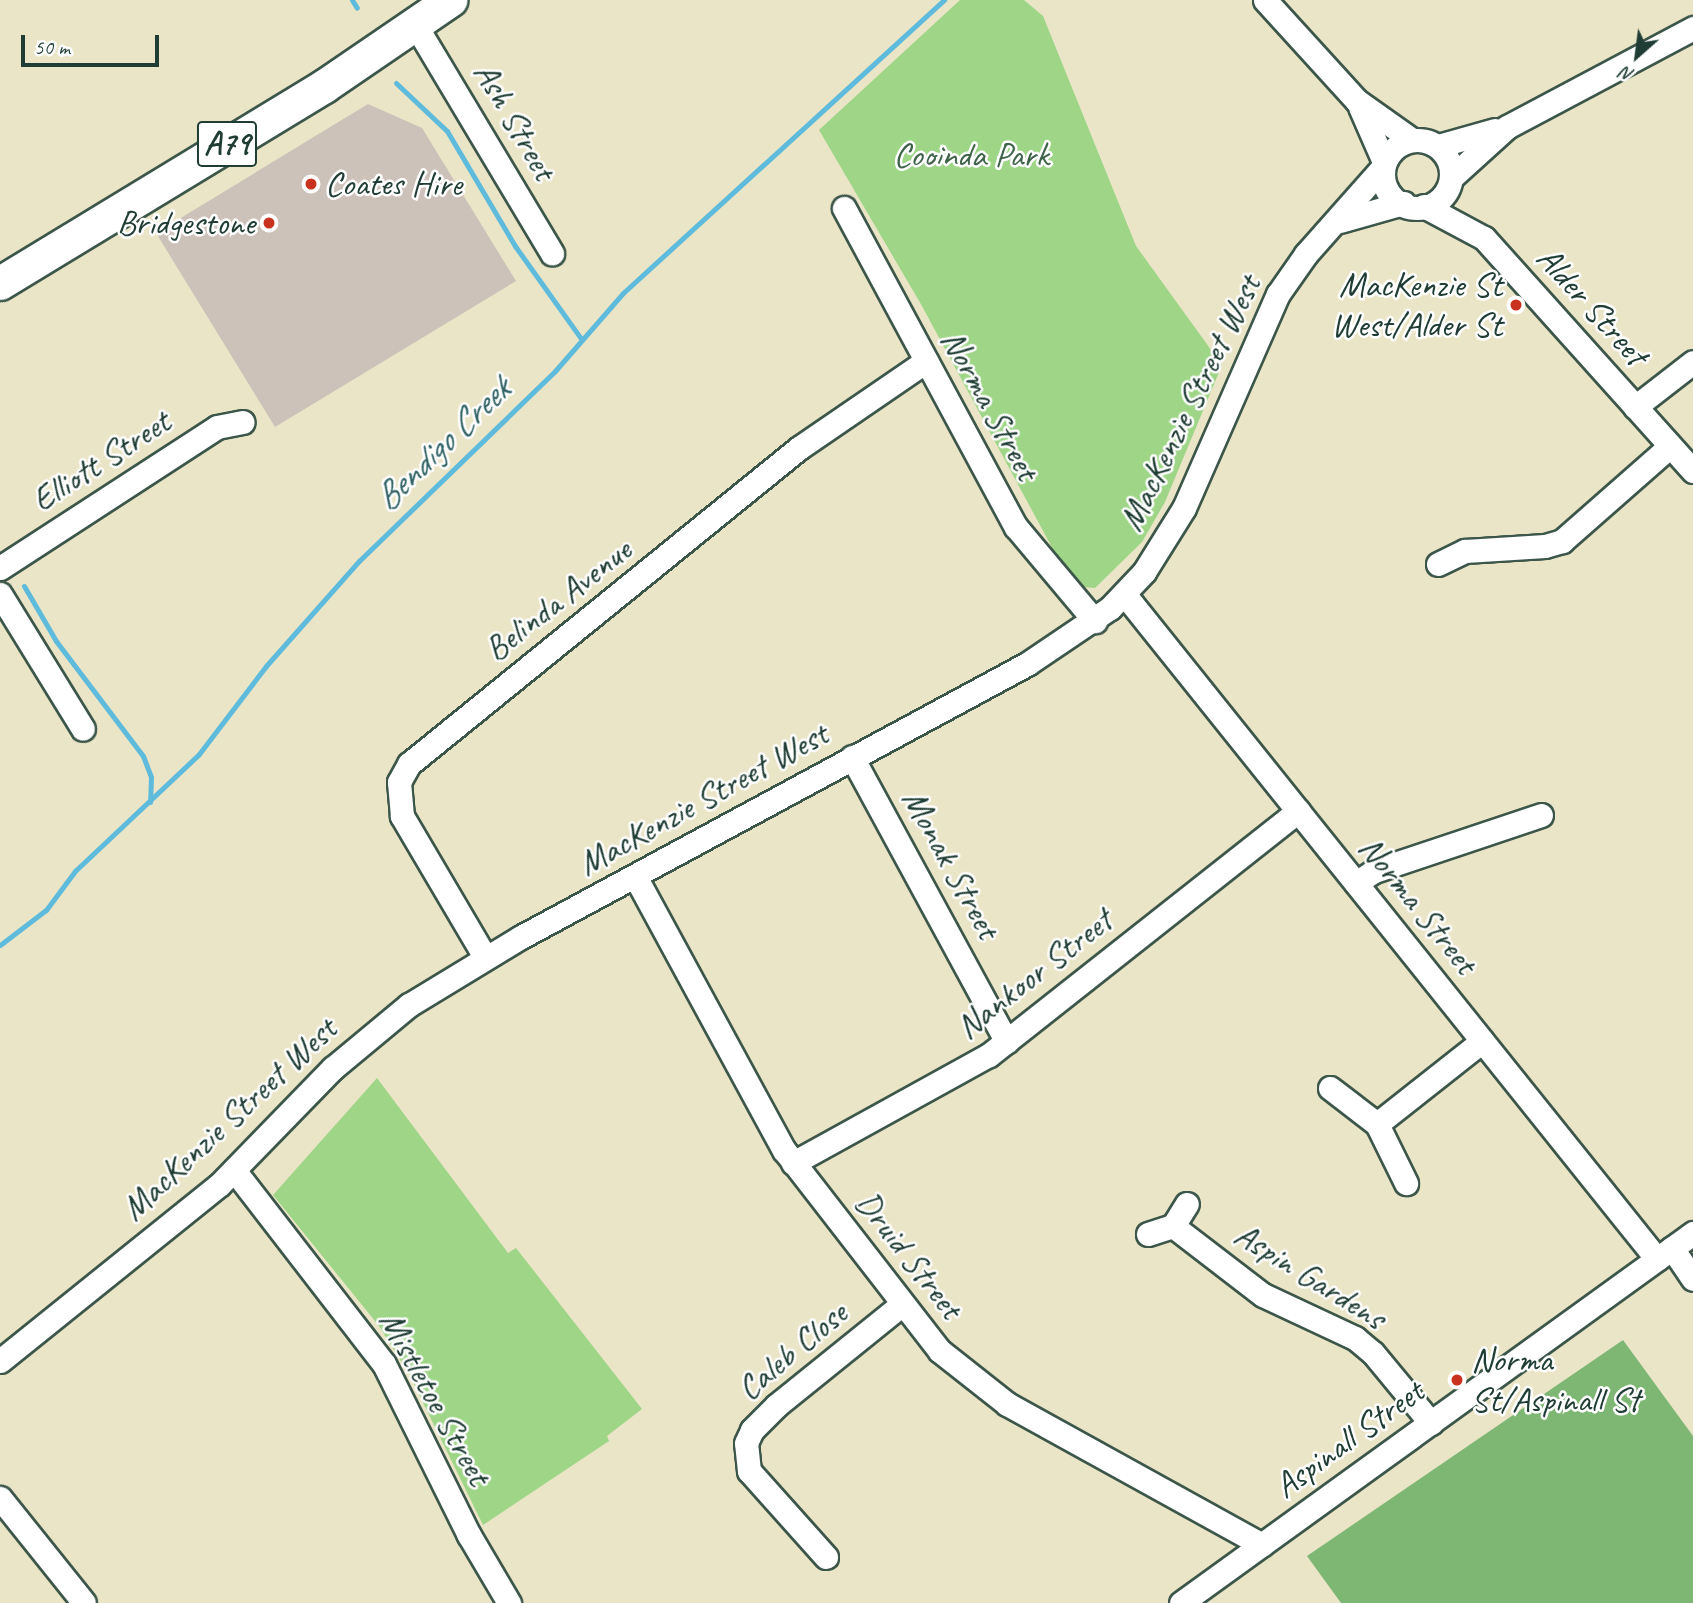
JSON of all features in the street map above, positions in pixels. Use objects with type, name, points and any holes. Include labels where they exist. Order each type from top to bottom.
[{"type":"highway","name":"A79","points":[[0,283],[416,26],[450,0]]},
{"type":"street","points":[[1265,0],[1357,101],[1412,140],[1438,146],[1507,127],[1693,28]]},
{"type":"street","name":"Ash Street","points":[[416,26],[552,253]]},
{"type":"street","points":[[1357,101],[1383,165],[1385,188],[1414,205],[1438,202],[1452,180],[1507,127]]},
{"type":"street","points":[[1383,165],[1400,144],[1412,140]]},
{"type":"street","points":[[1438,146],[1449,159],[1452,180],[1484,238]]},
{"type":"street","name":"MacKenzie Street West","points":[[0,1361],[234,1170],[366,1039],[485,957],[1027,664],[1095,621],[1125,595],[1184,508],[1278,295],[1306,254],[1336,223],[1383,165]]},
{"type":"street","name":"MacKenzie Street West","points":[[1336,223],[1414,205]]},
{"type":"street","name":"Alder Street","points":[[1414,205],[1484,238],[1693,471]]},
{"type":"street","name":"Norma Street","points":[[845,208],[1016,527],[1095,621]]},
{"type":"street","name":"Belinda Avenue","points":[[485,957],[402,816],[399,782],[409,764],[799,448],[926,361]]},
{"type":"street","points":[[1635,407],[1693,362]]},
{"type":"street","name":"Elliott Street","points":[[0,568],[217,427],[243,422]]},
{"type":"street","points":[[1438,564],[1465,551],[1545,546],[1562,541],[1670,446]]},
{"type":"street","points":[[0,594],[83,729]]},
{"type":"street","name":"Norma Street","points":[[1125,595],[1482,1041],[1664,1254],[1693,1279]]},
{"type":"street","name":"Monak Street","points":[[852,757],[1007,1042]]},
{"type":"street","name":"Nankoor Street","points":[[793,1163],[970,1067],[1007,1042],[1298,811]]},
{"type":"street","points":[[1356,883],[1374,871],[1541,815]]},
{"type":"street","name":"Druid Street","points":[[635,876],[793,1163],[940,1351],[985,1390],[1262,1545]]},
{"type":"street","points":[[1377,1124],[1482,1041]]},
{"type":"street","points":[[1330,1088],[1377,1124],[1406,1183]]},
{"type":"street","name":"Mistletoe Street","points":[[234,1170],[384,1364],[469,1535],[509,1603]]},
{"type":"street","points":[[1148,1234],[1172,1226],[1186,1204]]},
{"type":"street","name":"Aspin Gardens","points":[[1172,1226],[1263,1296],[1355,1338],[1374,1353],[1431,1423]]},
{"type":"street","name":"Aspinall Street","points":[[1181,1603],[1693,1233]]},
{"type":"street","name":"Caleb Close","points":[[826,1557],[749,1471],[746,1443],[752,1430],[778,1405],[902,1304]]},
{"type":"street","points":[[0,1498],[84,1603]]},
{"type":"shaded area","points":[[368,104],[422,128],[516,281],[275,427],[156,233]]},
{"type":"green space","name":"Cooinda Park","points":[[960,0],[1024,0],[1043,16],[1136,246],[1222,365],[1165,502],[1142,542],[1095,588],[1083,587],[1063,568],[922,306],[819,130]]},
{"type":"green space","points":[[377,1078],[508,1253],[516,1248],[642,1409],[607,1436],[609,1441],[483,1525],[409,1374],[379,1326],[273,1195]]},
{"type":"green space","points":[[1623,1340],[1693,1436],[1693,1603],[1341,1603],[1307,1556]]},
{"type":"waterway","points":[[352,0],[357,8]]},
{"type":"waterway","name":"Bendigo Creek","points":[[0,945],[46,910],[75,871],[199,754],[266,666],[359,561],[555,371],[623,293],[944,0]]},
{"type":"waterway","points":[[396,83],[447,131],[515,246],[582,340]]},
{"type":"waterway","points":[[24,586],[56,641],[143,756],[151,777],[150,802]]},
{"type":"place","name":"Coates Hire","points":[[311,184]]},
{"type":"place","name":"Bridgestone","points":[[269,223]]},
{"type":"place","name":"MacKenzie St West/Alder St","points":[[1516,305]]},
{"type":"place","name":"Norma St/Aspinall St","points":[[1457,1380]]}]
